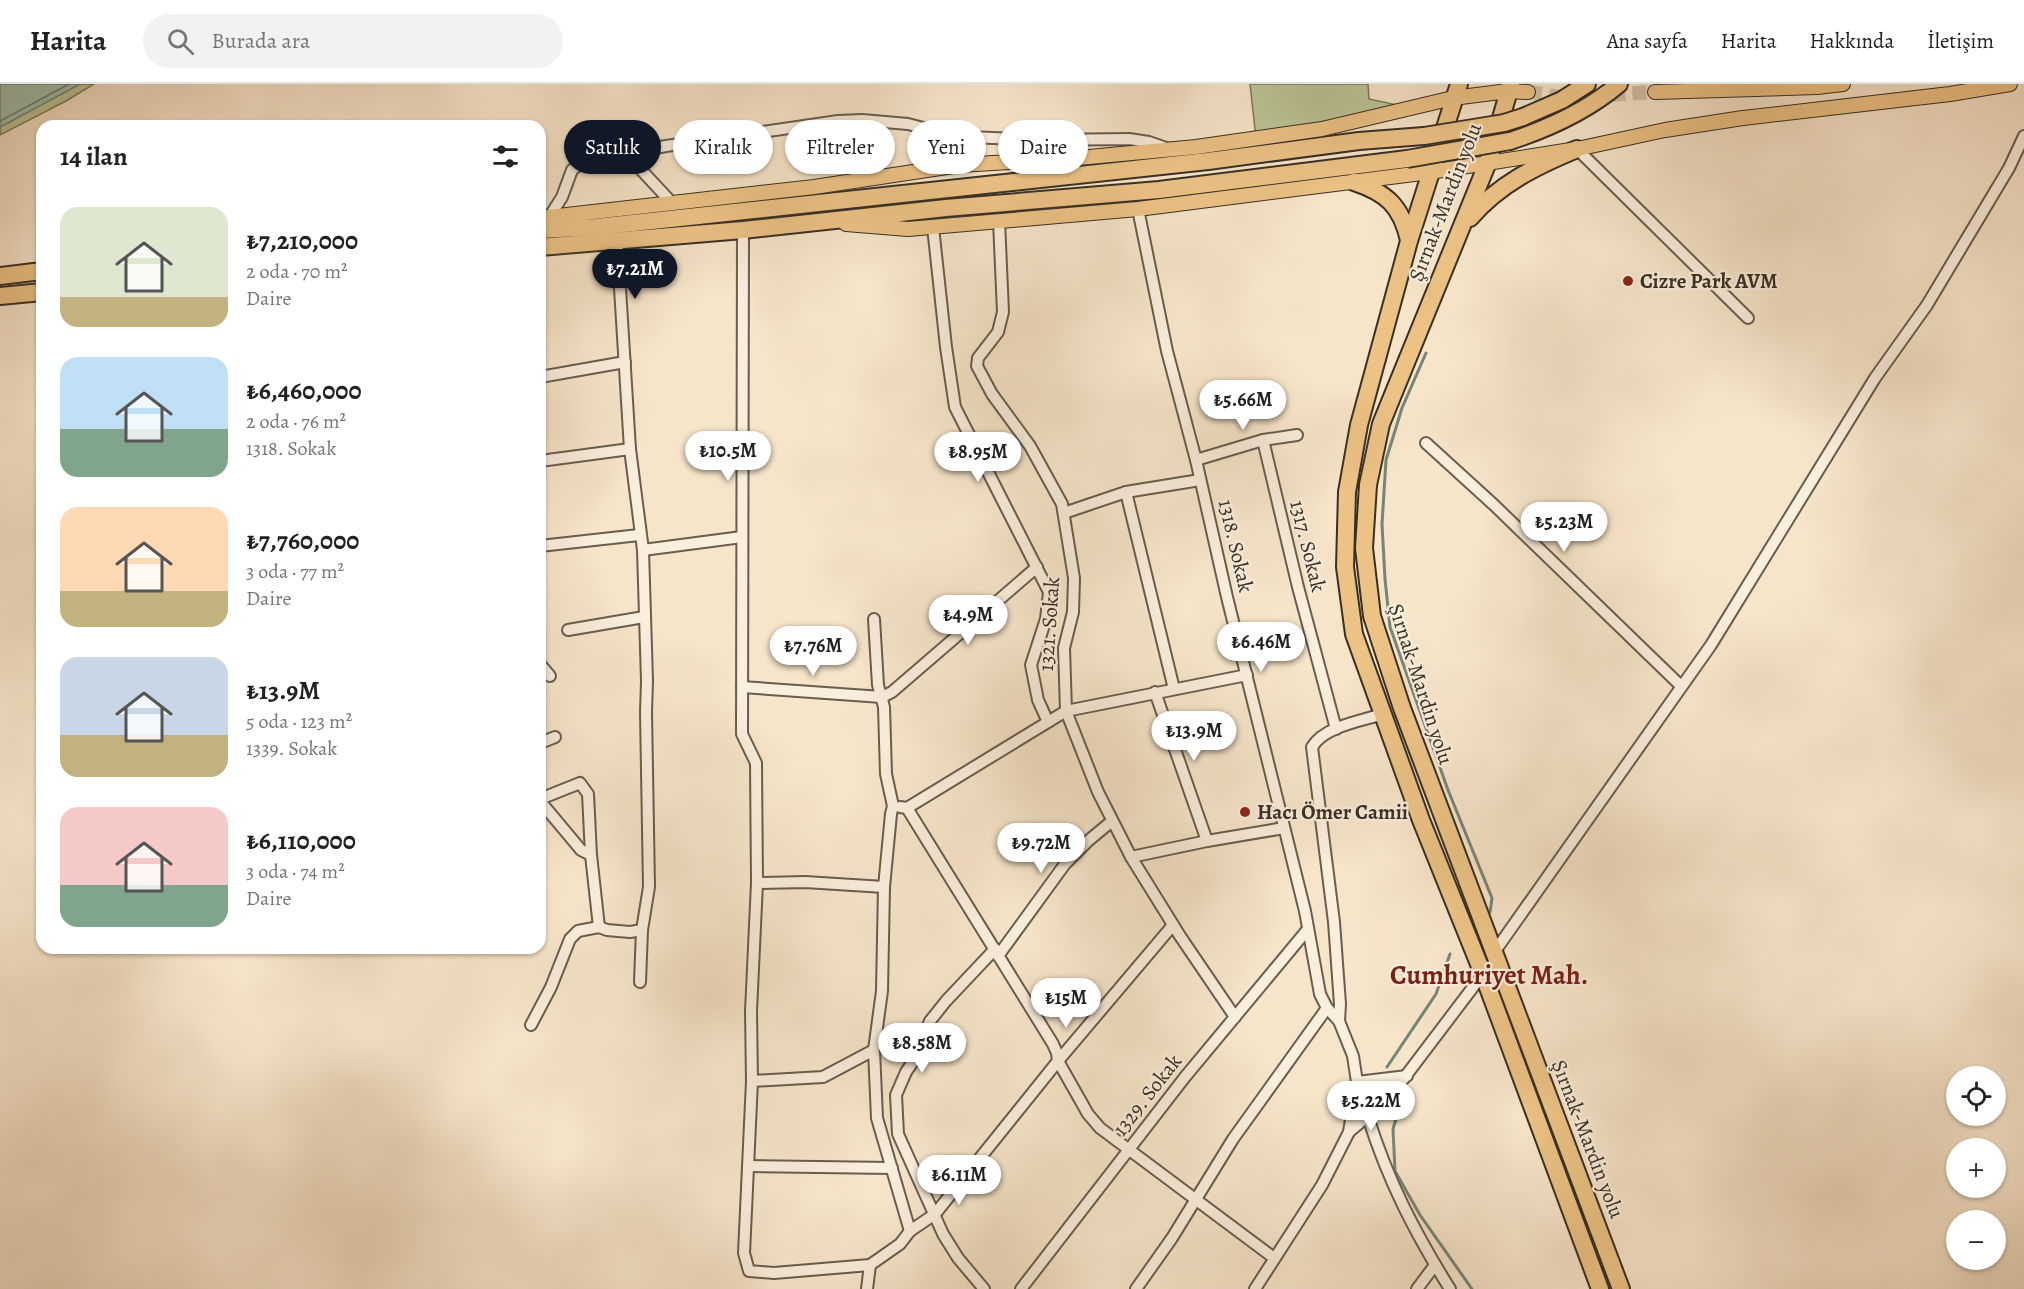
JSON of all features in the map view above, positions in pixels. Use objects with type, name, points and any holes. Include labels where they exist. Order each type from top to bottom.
[{"type":"highway","points":[[546,230],[596,227],[1196,162],[1359,141],[1424,136],[1504,123],[1523,117],[1562,100],[1587,84]]},
{"type":"highway","points":[[546,246],[742,230],[946,208],[1159,189],[1407,159],[1510,141],[1531,134],[1571,117],[1619,84]]},
{"type":"highway","name":"Şırnak-Mardin yolu","points":[[1510,87],[1488,162],[1382,424],[1368,485],[1364,548],[1372,616],[1402,708],[1620,1289]]},
{"type":"highway","name":"Şırnak-Mardin yolu","points":[[1456,91],[1409,241],[1359,425],[1347,492],[1345,567],[1354,634],[1421,820],[1483,974],[1600,1289]]},
{"type":"highway","points":[[1461,228],[1482,205],[1511,181],[1548,161],[1578,149]]},
{"type":"highway","points":[[1354,182],[1373,188],[1384,195],[1406,224],[1409,241]]},
{"type":"highway","points":[[0,276],[36,272]]},
{"type":"highway","points":[[0,296],[36,293]]},
{"type":"main road","points":[[1655,92],[1816,87],[1843,84]]},
{"type":"main road","points":[[825,222],[908,229],[1138,209],[1430,172],[1578,149],[1665,130],[1743,118],[1950,94],[2010,84]]},
{"type":"main road","points":[[546,217],[814,187],[960,165],[1078,158],[1170,149],[1322,129],[1456,91],[1510,87],[1528,92]]},
{"type":"street","points":[[661,147],[851,120],[908,124],[950,135],[968,137],[1041,140],[1130,139],[1170,149]]},
{"type":"street","points":[[1493,954],[1711,645],[1875,378],[1927,305],[2009,168],[2024,136]]},
{"type":"street","points":[[1578,149],[1748,318]]},
{"type":"street","points":[[546,216],[562,197],[571,174]]},
{"type":"street","points":[[645,174],[672,203]]},
{"type":"street","name":"1318. Sokak","points":[[1138,209],[1167,351],[1196,460],[1284,828],[1308,929],[1320,994],[1327,1008],[1339,1021],[1353,1056],[1357,1082],[1349,1132]]},
{"type":"street","name":"1321. Sokak","points":[[999,221],[1003,312],[998,332],[978,358],[977,366],[992,394],[1030,446],[1062,504],[1074,578],[1073,612],[1064,648],[1066,711],[1098,792],[1131,857],[1173,925],[1235,1017]]},
{"type":"street","points":[[933,227],[955,407],[1049,592],[1046,619],[1031,665],[1038,700],[1048,722]]},
{"type":"street","points":[[742,230],[742,734],[756,763],[758,883],[751,1011],[752,1081],[744,1253],[749,1271],[774,1273],[870,1265],[900,1244],[910,1231],[935,1214],[1058,1061],[1173,925]]},
{"type":"street","points":[[617,240],[630,449],[639,535],[643,550],[649,886],[642,930],[640,982]]},
{"type":"street","points":[[546,376],[625,362]]},
{"type":"street","points":[[1196,460],[1263,440],[1297,435]]},
{"type":"street","name":"1317. Sokak","points":[[1263,440],[1298,587],[1336,729]]},
{"type":"street","points":[[1426,443],[1494,505],[1682,686]]},
{"type":"street","points":[[546,460],[630,449]]},
{"type":"street","points":[[1064,513],[1126,492],[1200,480]]},
{"type":"street","points":[[1126,492],[1174,689]]},
{"type":"street","points":[[546,545],[639,535]]},
{"type":"street","points":[[643,550],[742,537]]},
{"type":"street","points":[[742,687],[882,696],[892,693],[1037,567]]},
{"type":"street","points":[[568,630],[644,617]]},
{"type":"street","points":[[874,619],[878,685],[884,707],[886,774],[893,806],[884,887],[882,991],[874,1050],[877,1118],[910,1231]]},
{"type":"street","points":[[546,671],[550,676]]},
{"type":"street","points":[[893,806],[907,808],[1066,711],[1247,675]]},
{"type":"street","points":[[1155,692],[1207,841]]},
{"type":"street","points":[[1339,1021],[1340,1004],[1334,922],[1312,747],[1317,740],[1336,729],[1383,714]]},
{"type":"street","points":[[546,741],[555,737]]},
{"type":"street","points":[[546,797],[580,783],[588,794],[591,855],[599,927]]},
{"type":"street","points":[[546,807],[581,850],[591,855]]},
{"type":"street","points":[[907,808],[1053,1044],[1058,1053],[1058,1061],[1088,1114],[1100,1128],[1128,1150],[1274,1258]]},
{"type":"street","points":[[984,1289],[958,1258],[943,1234],[898,1134],[896,1095],[930,1022],[945,1001],[997,952],[1065,864],[1112,821]]},
{"type":"street","points":[[1131,857],[1284,828]]},
{"type":"street","points":[[758,883],[805,882],[884,887]]},
{"type":"street","points":[[531,1025],[551,987],[570,939],[578,931],[599,927],[630,932],[642,930]]},
{"type":"street","name":"1329. Sokak","points":[[1021,1289],[1185,1077],[1308,929]]},
{"type":"street","points":[[1255,1289],[1322,1185],[1349,1132],[1389,1098],[1483,974]]},
{"type":"street","points":[[1136,1289],[1197,1200],[1233,1139],[1327,1008]]},
{"type":"street","points":[[752,1081],[823,1077],[874,1050]]},
{"type":"street","points":[[1357,1082],[1407,1076]]},
{"type":"street","points":[[1368,1117],[1379,1154],[1402,1208],[1450,1289]]},
{"type":"street","points":[[748,1166],[892,1168]]},
{"type":"street","points":[[867,1289],[870,1265]]},
{"type":"street","points":[[1418,1289],[1435,1265]]},
{"type":"shaded area","points":[[80,84],[94,84],[0,135],[0,127]]},
{"type":"shaded area","points":[[1250,84],[1368,84],[1369,99],[1411,108],[1256,138]]},
{"type":"water","points":[[0,84],[80,84],[0,127]]},
{"type":"waterway","points":[[1426,353],[1402,408],[1386,460],[1382,524],[1390,627],[1448,790],[1492,898],[1490,912]]},
{"type":"waterway","points":[[1387,1067],[1436,994],[1450,954]]},
{"type":"waterway","points":[[1401,1102],[1393,1129],[1395,1171],[1420,1215],[1472,1289]]},
{"type":"tunnel","points":[[1528,92],[1568,98],[1655,92]]},
{"type":"place","name":"Cizre Park AVM","points":[[1628,281]]},
{"type":"place","name":"Hacı Ömer Camii","points":[[1245,812]]},
{"type":"district","name":"Cumhuriyet Mah.","points":[[1489,975]]}]
